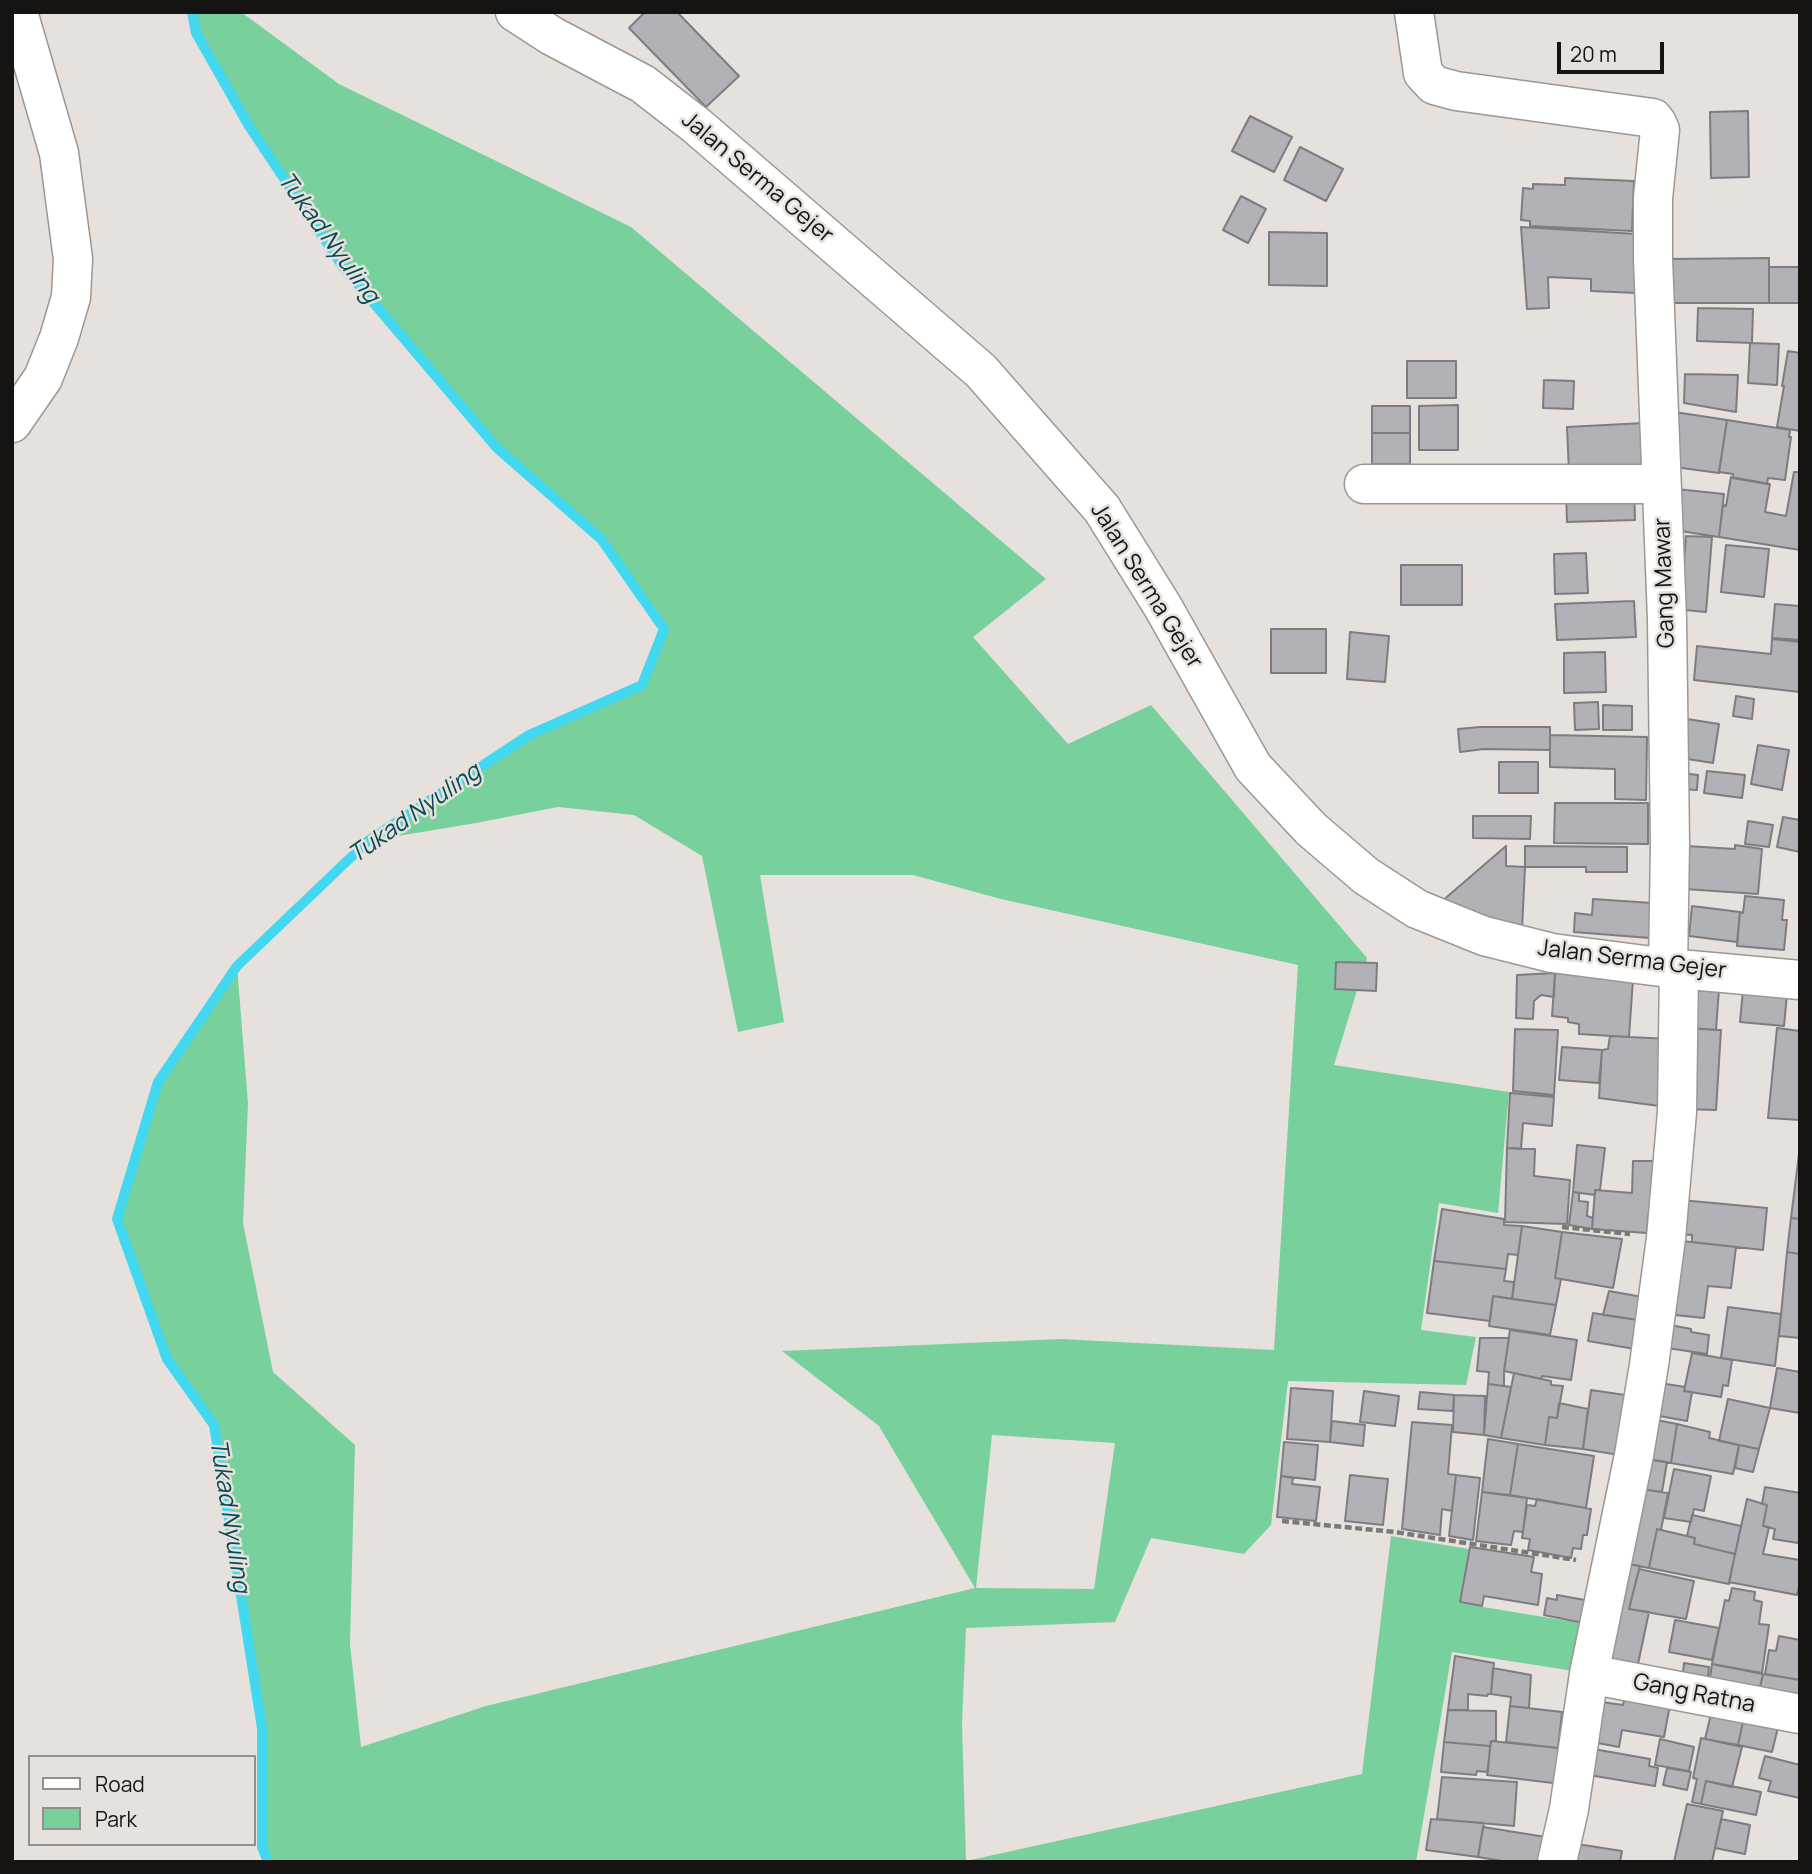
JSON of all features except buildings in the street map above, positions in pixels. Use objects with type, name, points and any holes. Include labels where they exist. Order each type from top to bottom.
[{"type":"street","points":[[12,423],[43,378],[59,338],[71,297],[73,259],[59,153],[18,12]]},
{"type":"street","name":"Jalan Serma Gejer","points":[[515,12],[552,36],[643,84],[696,125],[981,371],[1102,509],[1163,607],[1253,767],[1311,829],[1366,876],[1416,909],[1484,936],[1552,953],[1800,980]]},
{"type":"street","name":"Gang Mawar","points":[[1414,12],[1423,73],[1434,85],[1456,91],[1653,118],[1660,130],[1653,198],[1653,258],[1667,619],[1677,1112],[1665,1238],[1634,1455],[1589,1674],[1569,1809],[1557,1862]]},
{"type":"street","points":[[1364,484],[1661,484]]},
{"type":"street","name":"Gang Ratna","points":[[1589,1674],[1800,1714]]},
{"type":"path","points":[[1562,1227],[1665,1238]]},
{"type":"path","points":[[1282,1521],[1395,1532],[1612,1566]]},
{"type":"green space","points":[[192,12],[241,12],[339,84],[631,227],[1046,579],[973,637],[1068,744],[1151,705],[1367,958],[1334,1065],[1509,1092],[1498,1213],[1439,1203],[1421,1330],[1476,1337],[1466,1385],[1288,1381],[1271,1525],[1244,1554],[1151,1538],[1115,1622],[966,1628],[962,1723],[966,1861],[1362,1774],[1391,1536],[1469,1549],[1459,1603],[1586,1624],[1580,1672],[1452,1652],[1416,1862],[268,1862],[262,1847],[262,1728],[214,1425],[167,1359],[117,1219],[158,1082],[237,966],[248,1103],[243,1223],[273,1372],[355,1445],[350,1644],[361,1747],[486,1706],[975,1588],[879,1426],[782,1351],[1061,1339],[1274,1350],[1298,965],[1001,899],[913,875],[760,875],[784,1022],[738,1032],[702,856],[634,815],[558,807],[368,841],[529,735],[642,685],[664,629],[601,539],[497,448],[343,267],[249,126],[196,33]],"holes":[[[992,1435],[1115,1443],[1094,1589],[976,1588]]]},
{"type":"waterway","name":"Tukad Nyuling","points":[[192,12],[196,33],[249,126],[343,267],[497,448],[601,539],[664,629],[642,685],[529,735],[368,841],[237,966],[158,1082],[117,1219],[167,1359],[214,1425],[262,1728],[262,1847],[268,1862]]}]
